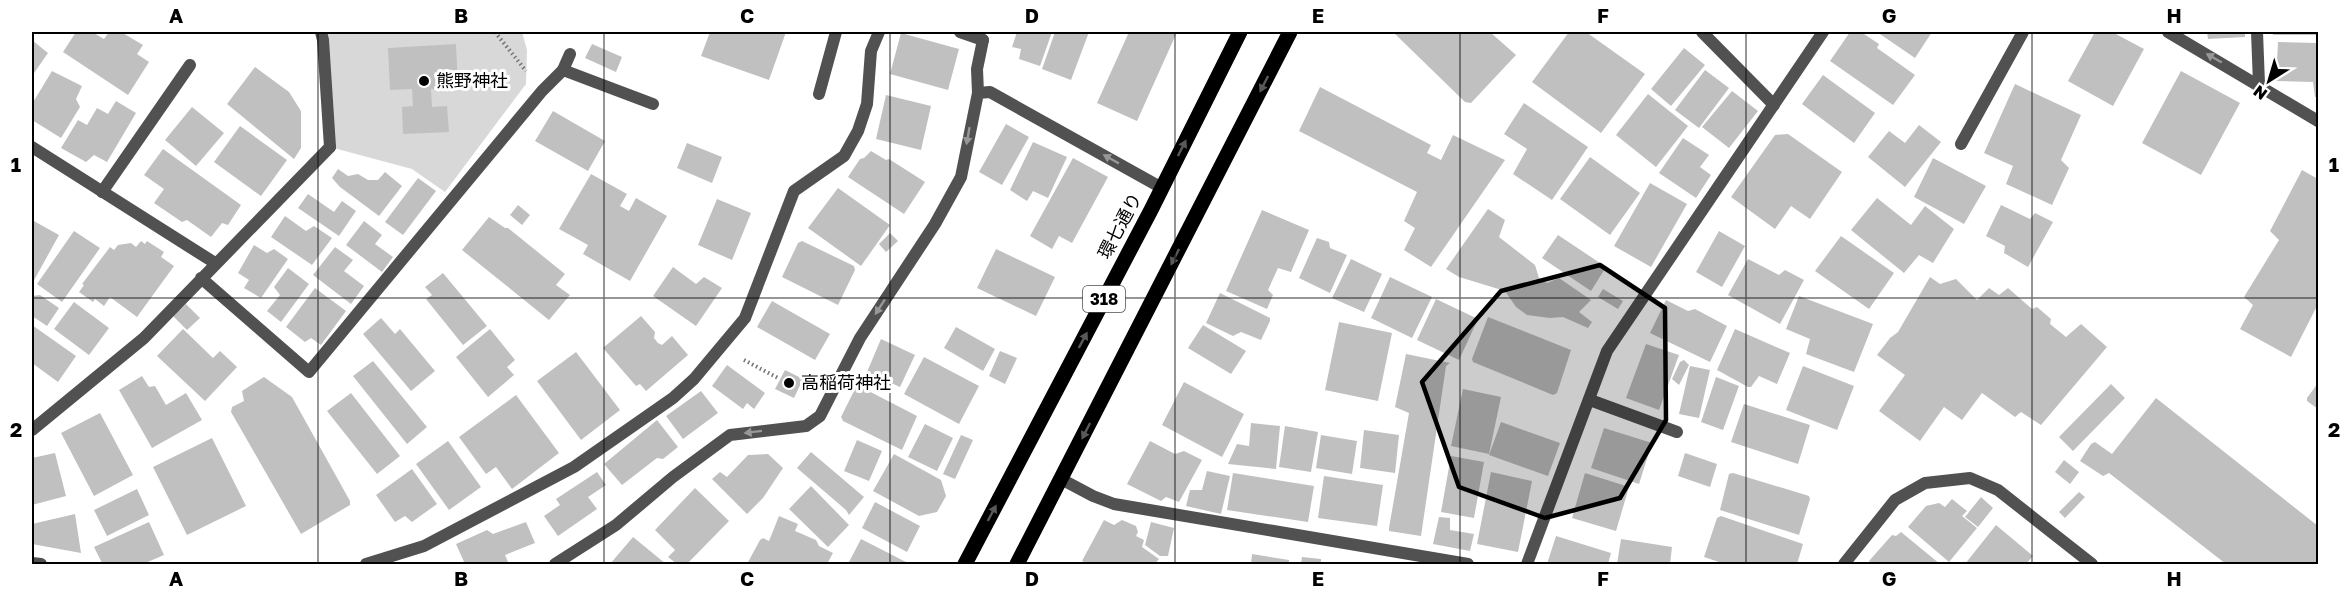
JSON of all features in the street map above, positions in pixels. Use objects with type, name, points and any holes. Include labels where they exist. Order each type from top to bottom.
[{"type":"main road","name":"環七通り","points":[[964,564],[1162,188],[1240,32]]},
{"type":"main road","name":"318","points":[[1017,564],[1290,32]]},
{"type":"street","points":[[32,430],[144,338],[330,147],[321,32]]},
{"type":"street","points":[[819,94],[836,32]]},
{"type":"street","points":[[366,564],[424,546],[574,467],[673,398],[694,379],[745,318],[794,191],[844,156],[858,131],[867,104],[871,51],[879,32]]},
{"type":"street","points":[[555,564],[616,525],[673,477],[730,435],[806,426],[820,416],[860,338],[935,224],[961,177],[978,93],[977,69],[984,40],[960,32]]},
{"type":"street","points":[[1702,32],[1774,105]]},
{"type":"street","points":[[1527,564],[1607,351],[1823,32]]},
{"type":"street","points":[[1960,144],[2023,32]]},
{"type":"street","points":[[2168,32],[2319,120]]},
{"type":"street","points":[[2257,32],[2259,84]]},
{"type":"street","points":[[201,278],[309,372],[542,91],[563,70],[570,54]]},
{"type":"street","points":[[102,192],[190,65]]},
{"type":"street","points":[[563,70],[653,104]]},
{"type":"street","points":[[978,93],[990,92],[1162,188]]},
{"type":"street","points":[[32,147],[215,263]]},
{"type":"street","points":[[1590,400],[1677,432]]},
{"type":"street","points":[[1844,564],[1895,500],[1926,483],[1970,478],[1998,490],[2092,564]]},
{"type":"street","points":[[1061,479],[1114,504],[1468,564]]},
{"type":"street","points":[[32,563],[41,564]]},
{"type":"path","points":[[495,32],[542,91]]},
{"type":"path","points":[[744,359],[778,378]]},
{"type":"highlighted area","points":[[1600,265],[1665,308],[1666,420],[1620,498],[1545,518],[1459,487],[1422,382],[1501,291]]},
{"type":"shaded area","points":[[318,32],[522,32],[527,50],[526,84],[445,192],[412,169],[330,147]]},
{"type":"building","points":[[76,32],[92,32],[104,39],[109,32],[121,32],[143,45],[137,54],[149,62],[128,95],[63,52]]},
{"type":"building","points":[[710,32],[786,32],[769,80],[701,56]]},
{"type":"building","points":[[1017,32],[1052,32],[1040,66],[1019,59],[1021,49],[1012,47]]},
{"type":"building","points":[[1055,32],[1089,32],[1071,80],[1042,69]]},
{"type":"building","points":[[1129,32],[1177,32],[1137,121],[1097,103]]},
{"type":"building","points":[[1393,32],[1490,32],[1516,55],[1471,103],[1465,102]]},
{"type":"building","points":[[1569,32],[1586,32],[1645,74],[1601,133],[1532,82]]},
{"type":"building","points":[[1850,32],[1861,32],[1879,44],[1877,48],[1915,75],[1893,105],[1830,61]]},
{"type":"building","points":[[1877,32],[1932,32],[1915,58]]},
{"type":"building","points":[[2095,32],[2112,32],[2144,49],[2113,106],[2068,81]]},
{"type":"building","points":[[2207,32],[2245,32],[2245,37],[2208,39]]},
{"type":"building","points":[[2273,32],[2318,32],[2318,35],[2273,35]]},
{"type":"building","points":[[901,33],[959,49],[948,90],[890,74]]},
{"type":"building","points":[[32,40],[48,53],[32,76]]},
{"type":"building","points":[[2278,42],[2318,43],[2318,97],[2315,97],[2313,82],[2276,81]]},
{"type":"building","points":[[456,44],[458,89],[431,89],[432,107],[447,106],[449,132],[403,134],[402,107],[413,106],[412,89],[390,90],[388,48]]},
{"type":"building","points":[[592,44],[622,57],[616,72],[585,58]]},
{"type":"building","points":[[1684,48],[1705,65],[1671,106],[1651,89]]},
{"type":"building","points":[[255,67],[289,92],[301,111],[301,148],[294,159],[227,104]]},
{"type":"building","points":[[1705,70],[1729,88],[1699,128],[1675,110]]},
{"type":"building","points":[[52,71],[82,86],[76,99],[80,107],[61,138],[32,120],[32,104]]},
{"type":"building","points":[[2181,71],[2240,103],[2201,175],[2142,143]]},
{"type":"building","points":[[1823,75],[1875,113],[1854,143],[1802,104]]},
{"type":"building","points":[[2015,84],[2081,115],[2061,160],[2069,168],[2052,205],[2006,184],[2013,166],[1984,153]]},
{"type":"building","points":[[1320,87],[1431,145],[1427,153],[1441,160],[1453,135],[1505,160],[1431,267],[1404,250],[1415,228],[1404,221],[1417,192],[1299,131]]},
{"type":"building","points":[[1732,91],[1758,111],[1729,148],[1702,127]]},
{"type":"building","points":[[1648,94],[1688,126],[1656,167],[1616,135]]},
{"type":"building","points":[[886,95],[931,106],[921,150],[876,139]]},
{"type":"building","points":[[116,101],[136,113],[107,162],[94,155],[86,162],[61,148],[78,120],[87,125],[97,108],[108,114]]},
{"type":"building","points":[[1524,103],[1588,147],[1552,200],[1513,174],[1527,149],[1504,134]]},
{"type":"building","points":[[192,107],[224,133],[196,166],[165,140]]},
{"type":"building","points":[[553,111],[605,141],[588,171],[535,141]]},
{"type":"building","points":[[1006,124],[1029,137],[1002,185],[979,172]]},
{"type":"building","points":[[1919,125],[1941,142],[1905,187],[1868,157],[1889,131],[1905,143]]},
{"type":"building","points":[[240,126],[287,160],[261,196],[214,162]]},
{"type":"building","points":[[1788,134],[1842,172],[1810,219],[1791,206],[1775,229],[1731,197],[1775,135]]},
{"type":"building","points":[[1683,138],[1709,155],[1700,167],[1711,175],[1696,198],[1659,173]]},
{"type":"building","points":[[1033,142],[1067,157],[1048,198],[1033,191],[1027,201],[1010,190]]},
{"type":"building","points":[[687,143],[722,157],[712,183],[677,168]]},
{"type":"building","points":[[163,149],[241,205],[228,225],[222,223],[211,237],[187,220],[182,222],[154,203],[164,189],[144,175]]},
{"type":"building","points":[[871,151],[886,160],[889,159],[925,182],[904,214],[848,177],[860,159]]},
{"type":"building","points":[[1590,157],[1640,193],[1610,235],[1560,199]]},
{"type":"building","points":[[1073,158],[1108,177],[1072,243],[1059,236],[1052,249],[1030,236]]},
{"type":"building","points":[[1933,158],[1986,186],[1964,224],[1914,197]]},
{"type":"building","points":[[338,169],[348,176],[358,174],[368,180],[378,180],[385,172],[402,186],[379,216],[340,187],[332,178]]},
{"type":"building","points":[[2302,170],[2318,179],[2318,304],[2291,357],[2240,329],[2253,305],[2244,297],[2279,240],[2270,231]]},
{"type":"building","points":[[591,174],[627,194],[620,206],[629,211],[636,198],[667,216],[630,281],[583,254],[588,245],[559,229]]},
{"type":"building","points":[[418,178],[436,191],[403,235],[385,222]]},
{"type":"building","points":[[1650,183],[1687,204],[1651,267],[1614,246]]},
{"type":"building","points":[[838,188],[890,225],[861,266],[808,228]]},
{"type":"building","points":[[308,194],[334,212],[342,201],[356,211],[339,236],[298,208]]},
{"type":"building","points":[[1877,198],[1911,225],[1925,206],[1954,229],[1933,263],[1919,255],[1904,273],[1851,230]]},
{"type":"building","points":[[717,199],[751,213],[732,260],[698,245]]},
{"type":"building","points":[[518,205],[530,215],[522,225],[510,215]]},
{"type":"building","points":[[2001,205],[2030,219],[2035,213],[2053,222],[2028,267],[2004,253],[2005,246],[1986,236]]},
{"type":"building","points":[[1488,209],[1505,220],[1499,237],[1535,265],[1539,278],[1547,283],[1559,278],[1591,300],[1579,312],[1592,322],[1588,328],[1563,317],[1527,315],[1516,307],[1505,291],[1459,277],[1446,269]]},
{"type":"building","points":[[1262,210],[1309,230],[1291,272],[1278,268],[1268,290],[1273,295],[1267,309],[1226,291]]},
{"type":"building","points":[[285,216],[306,231],[314,226],[332,238],[312,265],[271,237]]},
{"type":"building","points":[[489,217],[508,228],[565,274],[556,285],[570,295],[549,320],[462,250]]},
{"type":"building","points":[[32,220],[59,235],[32,284]]},
{"type":"building","points":[[364,221],[382,235],[375,244],[393,257],[382,272],[346,245]]},
{"type":"building","points":[[74,231],[100,248],[62,302],[37,284]]},
{"type":"building","points":[[1719,231],[1745,246],[1722,287],[1696,272]]},
{"type":"building","points":[[890,233],[898,241],[886,252],[879,244]]},
{"type":"building","points":[[1558,235],[1606,267],[1591,291],[1542,258]]},
{"type":"building","points":[[1841,236],[1894,273],[1869,309],[1815,271]]},
{"type":"building","points":[[1317,238],[1329,242],[1330,248],[1347,255],[1330,293],[1299,278]]},
{"type":"building","points":[[141,241],[145,244],[147,241],[164,252],[161,257],[174,266],[137,317],[110,297],[104,306],[95,299],[93,302],[79,292],[84,285],[82,284],[110,247],[114,250],[118,245],[131,243],[136,247]]},
{"type":"building","points":[[802,241],[854,266],[855,270],[838,305],[782,277],[798,243]]},
{"type":"building","points":[[254,245],[267,253],[274,249],[288,259],[261,298],[244,288],[249,280],[238,273]]},
{"type":"building","points":[[335,247],[353,260],[344,271],[364,286],[351,304],[313,275]]},
{"type":"building","points":[[996,249],[1055,277],[1036,316],[977,288]]},
{"type":"building","points":[[1351,259],[1382,274],[1364,312],[1332,298]]},
{"type":"building","points":[[1748,259],[1779,275],[1785,270],[1804,280],[1780,324],[1728,295]]},
{"type":"building","points":[[673,267],[696,284],[704,277],[722,288],[696,326],[653,296]]},
{"type":"building","points":[[288,268],[309,284],[281,322],[267,311],[280,295],[274,287]]},
{"type":"building","points":[[443,273],[487,326],[463,345],[426,299],[432,295],[425,287]]},
{"type":"building","points":[[1390,277],[1432,297],[1412,338],[1371,318]]},
{"type":"building","points":[[1930,277],[1940,284],[1956,279],[1977,300],[1989,288],[1999,295],[2008,288],[2032,309],[2037,307],[2051,319],[2050,324],[2066,337],[2081,324],[2107,347],[2041,425],[2021,412],[2015,417],[1982,393],[1962,420],[1944,407],[1920,441],[1879,411],[1905,375],[1877,355],[1890,338],[1898,332]]},
{"type":"building","points":[[315,288],[346,311],[321,345],[311,338],[305,342],[286,327]]},
{"type":"building","points":[[1603,289],[1623,301],[1618,309],[1598,297]]},
{"type":"building","points":[[1220,293],[1270,318],[1261,340],[1241,332],[1233,336],[1206,323]]},
{"type":"building","points":[[40,295],[59,308],[47,326],[32,316],[32,296]]},
{"type":"building","points":[[1799,296],[1873,324],[1854,372],[1806,354],[1810,339],[1786,329]]},
{"type":"building","points":[[1436,299],[1478,319],[1459,360],[1417,340]]},
{"type":"building","points":[[1666,300],[1688,311],[1695,309],[1727,326],[1710,362],[1650,333]]},
{"type":"building","points":[[772,301],[830,334],[815,360],[757,327]]},
{"type":"building","points":[[74,302],[109,328],[89,355],[54,329]]},
{"type":"building","points":[[186,304],[200,318],[187,330],[173,316]]},
{"type":"building","points":[[641,316],[655,332],[654,338],[658,343],[662,345],[672,336],[688,355],[646,391],[640,384],[636,386],[603,348]]},
{"type":"building","points":[[1488,317],[1571,350],[1557,393],[1553,395],[1473,362],[1472,359]]},
{"type":"building","points":[[381,318],[395,334],[400,329],[435,371],[411,391],[363,334]]},
{"type":"building","points":[[1339,322],[1392,333],[1378,401],[1325,390]]},
{"type":"building","points":[[32,325],[76,356],[58,382],[32,363]]},
{"type":"building","points":[[1203,325],[1246,351],[1231,374],[1188,348]]},
{"type":"building","points":[[956,327],[995,349],[983,371],[944,348]]},
{"type":"building","points":[[183,329],[213,358],[220,351],[237,367],[205,401],[157,356]]},
{"type":"building","points":[[490,329],[515,360],[507,367],[514,375],[488,397],[456,357]]},
{"type":"building","points":[[1735,329],[1790,353],[1777,384],[1759,376],[1751,387],[1748,387],[1717,370]]},
{"type":"building","points":[[881,339],[915,355],[900,387],[867,372]]},
{"type":"building","points":[[1646,344],[1679,355],[1659,410],[1626,398]]},
{"type":"building","points":[[1000,351],[1017,358],[1005,384],[989,376]]},
{"type":"building","points":[[576,352],[620,410],[581,440],[537,381]]},
{"type":"building","points":[[1406,354],[1450,363],[1446,366],[1421,536],[1389,531],[1409,413],[1395,407]]},
{"type":"building","points":[[924,357],[979,386],[959,424],[904,394]]},
{"type":"building","points":[[1684,360],[1689,365],[1679,385],[1672,379],[1680,362]]},
{"type":"building","points":[[373,361],[427,427],[407,444],[353,376]]},
{"type":"building","points":[[727,365],[765,393],[754,409],[747,403],[743,409],[712,386]]},
{"type":"building","points":[[1690,366],[1710,370],[1699,418],[1679,414]]},
{"type":"building","points":[[1803,366],[1854,386],[1837,430],[1786,410]]},
{"type":"building","points":[[785,370],[803,379],[794,398],[775,389]]},
{"type":"building","points":[[142,376],[149,387],[155,386],[166,405],[186,393],[202,420],[152,448],[119,390]]},
{"type":"building","points":[[264,377],[292,397],[350,501],[350,505],[301,534],[231,412],[232,407],[244,401],[242,391]]},
{"type":"building","points":[[1716,377],[1739,386],[1723,430],[1701,422]]},
{"type":"building","points":[[1184,382],[1244,414],[1222,457],[1162,425]]},
{"type":"building","points":[[2318,383],[2318,409],[2307,401],[2307,398]]},
{"type":"building","points":[[2111,384],[2125,398],[2073,451],[2059,437]]},
{"type":"building","points":[[857,385],[917,416],[902,450],[843,421],[841,417]]},
{"type":"building","points":[[1463,389],[1501,397],[1489,454],[1451,446]]},
{"type":"building","points":[[701,391],[718,413],[683,439],[666,416]]},
{"type":"building","points":[[351,393],[400,456],[377,474],[327,411]]},
{"type":"building","points":[[516,395],[559,453],[512,489],[496,467],[486,474],[459,437]]},
{"type":"building","points":[[2156,398],[2318,526],[2318,564],[2226,564],[2109,473],[2103,476],[2080,461],[2091,444],[2095,442],[2112,454]]},
{"type":"building","points":[[1744,404],[1810,425],[1798,464],[1731,442]]},
{"type":"building","points":[[100,413],[133,475],[94,496],[61,433]]},
{"type":"building","points":[[657,420],[678,447],[663,459],[657,458],[622,485],[604,464]]},
{"type":"building","points":[[1501,422],[1560,443],[1548,476],[1489,455]]},
{"type":"building","points":[[1251,423],[1280,426],[1276,469],[1228,464],[1237,444],[1249,446]]},
{"type":"building","points":[[925,424],[953,438],[937,471],[908,457]]},
{"type":"building","points":[[1285,426],[1318,432],[1311,472],[1279,467]]},
{"type":"building","points":[[1604,428],[1652,443],[1639,484],[1591,468]]},
{"type":"building","points":[[1364,430],[1399,435],[1395,473],[1360,468]]},
{"type":"building","points":[[961,435],[973,440],[955,479],[943,474]]},
{"type":"building","points":[[1321,435],[1357,441],[1352,474],[1316,468]]},
{"type":"building","points":[[212,438],[246,506],[187,535],[153,467]]},
{"type":"building","points":[[857,440],[882,451],[869,481],[844,471]]},
{"type":"building","points":[[448,441],[481,487],[449,510],[416,464]]},
{"type":"building","points":[[1150,441],[1175,454],[1184,451],[1202,460],[1179,502],[1166,497],[1161,501],[1127,484]]},
{"type":"building","points":[[811,452],[864,497],[849,515],[797,468]]},
{"type":"building","points":[[55,453],[66,496],[32,505],[32,458]]},
{"type":"building","points":[[1685,453],[1717,464],[1710,487],[1678,476]]},
{"type":"building","points":[[768,454],[783,468],[763,498],[747,514],[712,479],[720,472],[727,477],[748,455]]},
{"type":"building","points":[[894,454],[941,480],[946,496],[937,512],[919,516],[873,491]]},
{"type":"building","points":[[1451,456],[1484,462],[1474,518],[1441,512]]},
{"type":"building","points":[[2064,460],[2079,472],[2070,484],[2055,472]]},
{"type":"building","points":[[412,469],[437,504],[412,522],[405,516],[395,522],[376,495]]},
{"type":"building","points":[[1207,471],[1230,476],[1221,514],[1186,506],[1190,490],[1202,490]]},
{"type":"building","points":[[597,472],[606,485],[588,497],[597,509],[558,536],[544,516],[560,505],[556,499]]},
{"type":"building","points":[[1491,472],[1532,481],[1518,552],[1477,544]]},
{"type":"building","points":[[1233,473],[1314,486],[1308,522],[1227,510]]},
{"type":"building","points":[[1585,473],[1629,487],[1616,531],[1572,518]]},
{"type":"building","points":[[1733,473],[1809,496],[1799,535],[1720,510],[1729,474]]},
{"type":"building","points":[[1324,476],[1383,485],[1377,526],[1318,518]]},
{"type":"building","points":[[811,486],[849,525],[828,547],[789,509]]},
{"type":"building","points":[[695,488],[729,521],[687,564],[677,564],[668,557],[675,550],[655,530]]},
{"type":"building","points":[[137,489],[149,515],[107,536],[94,510]]},
{"type":"building","points":[[2079,492],[2085,497],[2065,518],[2059,512]]},
{"type":"building","points":[[1981,497],[1993,508],[1978,527],[1965,517]]},
{"type":"building","points":[[1952,499],[1967,511],[1962,516],[1977,528],[1949,562],[1908,527],[1926,506],[1939,503],[1945,507]]},
{"type":"building","points":[[875,502],[920,526],[907,552],[862,528]]},
{"type":"building","points":[[75,514],[81,553],[32,544],[32,524]]},
{"type":"building","points":[[779,516],[798,524],[795,531],[816,540],[819,546],[833,553],[827,564],[747,564],[760,540],[763,538],[769,541]]},
{"type":"building","points":[[1721,516],[1803,544],[1797,564],[1725,564],[1704,557],[1717,518]]},
{"type":"building","points":[[1439,517],[1450,518],[1450,530],[1474,534],[1470,551],[1433,544]]},
{"type":"building","points":[[1104,520],[1114,525],[1122,520],[1136,526],[1138,532],[1136,536],[1144,540],[1142,547],[1159,559],[1155,564],[1088,564],[1082,561]]},
{"type":"building","points":[[149,522],[164,555],[143,564],[102,563],[94,547]]},
{"type":"building","points":[[526,522],[535,543],[505,555],[509,564],[465,564],[456,544],[487,530],[493,534]]},
{"type":"building","points":[[1151,522],[1174,528],[1168,556],[1160,556],[1145,545]]},
{"type":"building","points":[[1996,525],[2033,556],[2026,564],[1965,564]]},
{"type":"building","points":[[1901,532],[1940,564],[1872,564],[1869,561],[1892,535],[1896,536]]},
{"type":"building","points":[[1556,536],[1611,553],[1608,564],[1547,564]]},
{"type":"building","points":[[633,537],[666,564],[610,564]]},
{"type":"building","points":[[861,539],[906,562],[905,564],[848,564]]},
{"type":"building","points":[[1621,539],[1672,547],[1670,564],[1617,564]]},
{"type":"building","points":[[1252,554],[1289,560],[1289,564],[1251,564]]},
{"type":"building","points":[[1302,557],[1321,559],[1321,564],[1301,564]]},
{"type":"place","name":"熊野神社","points":[[424,81]]},
{"type":"place","name":"高稲荷神社","points":[[789,383]]}]
